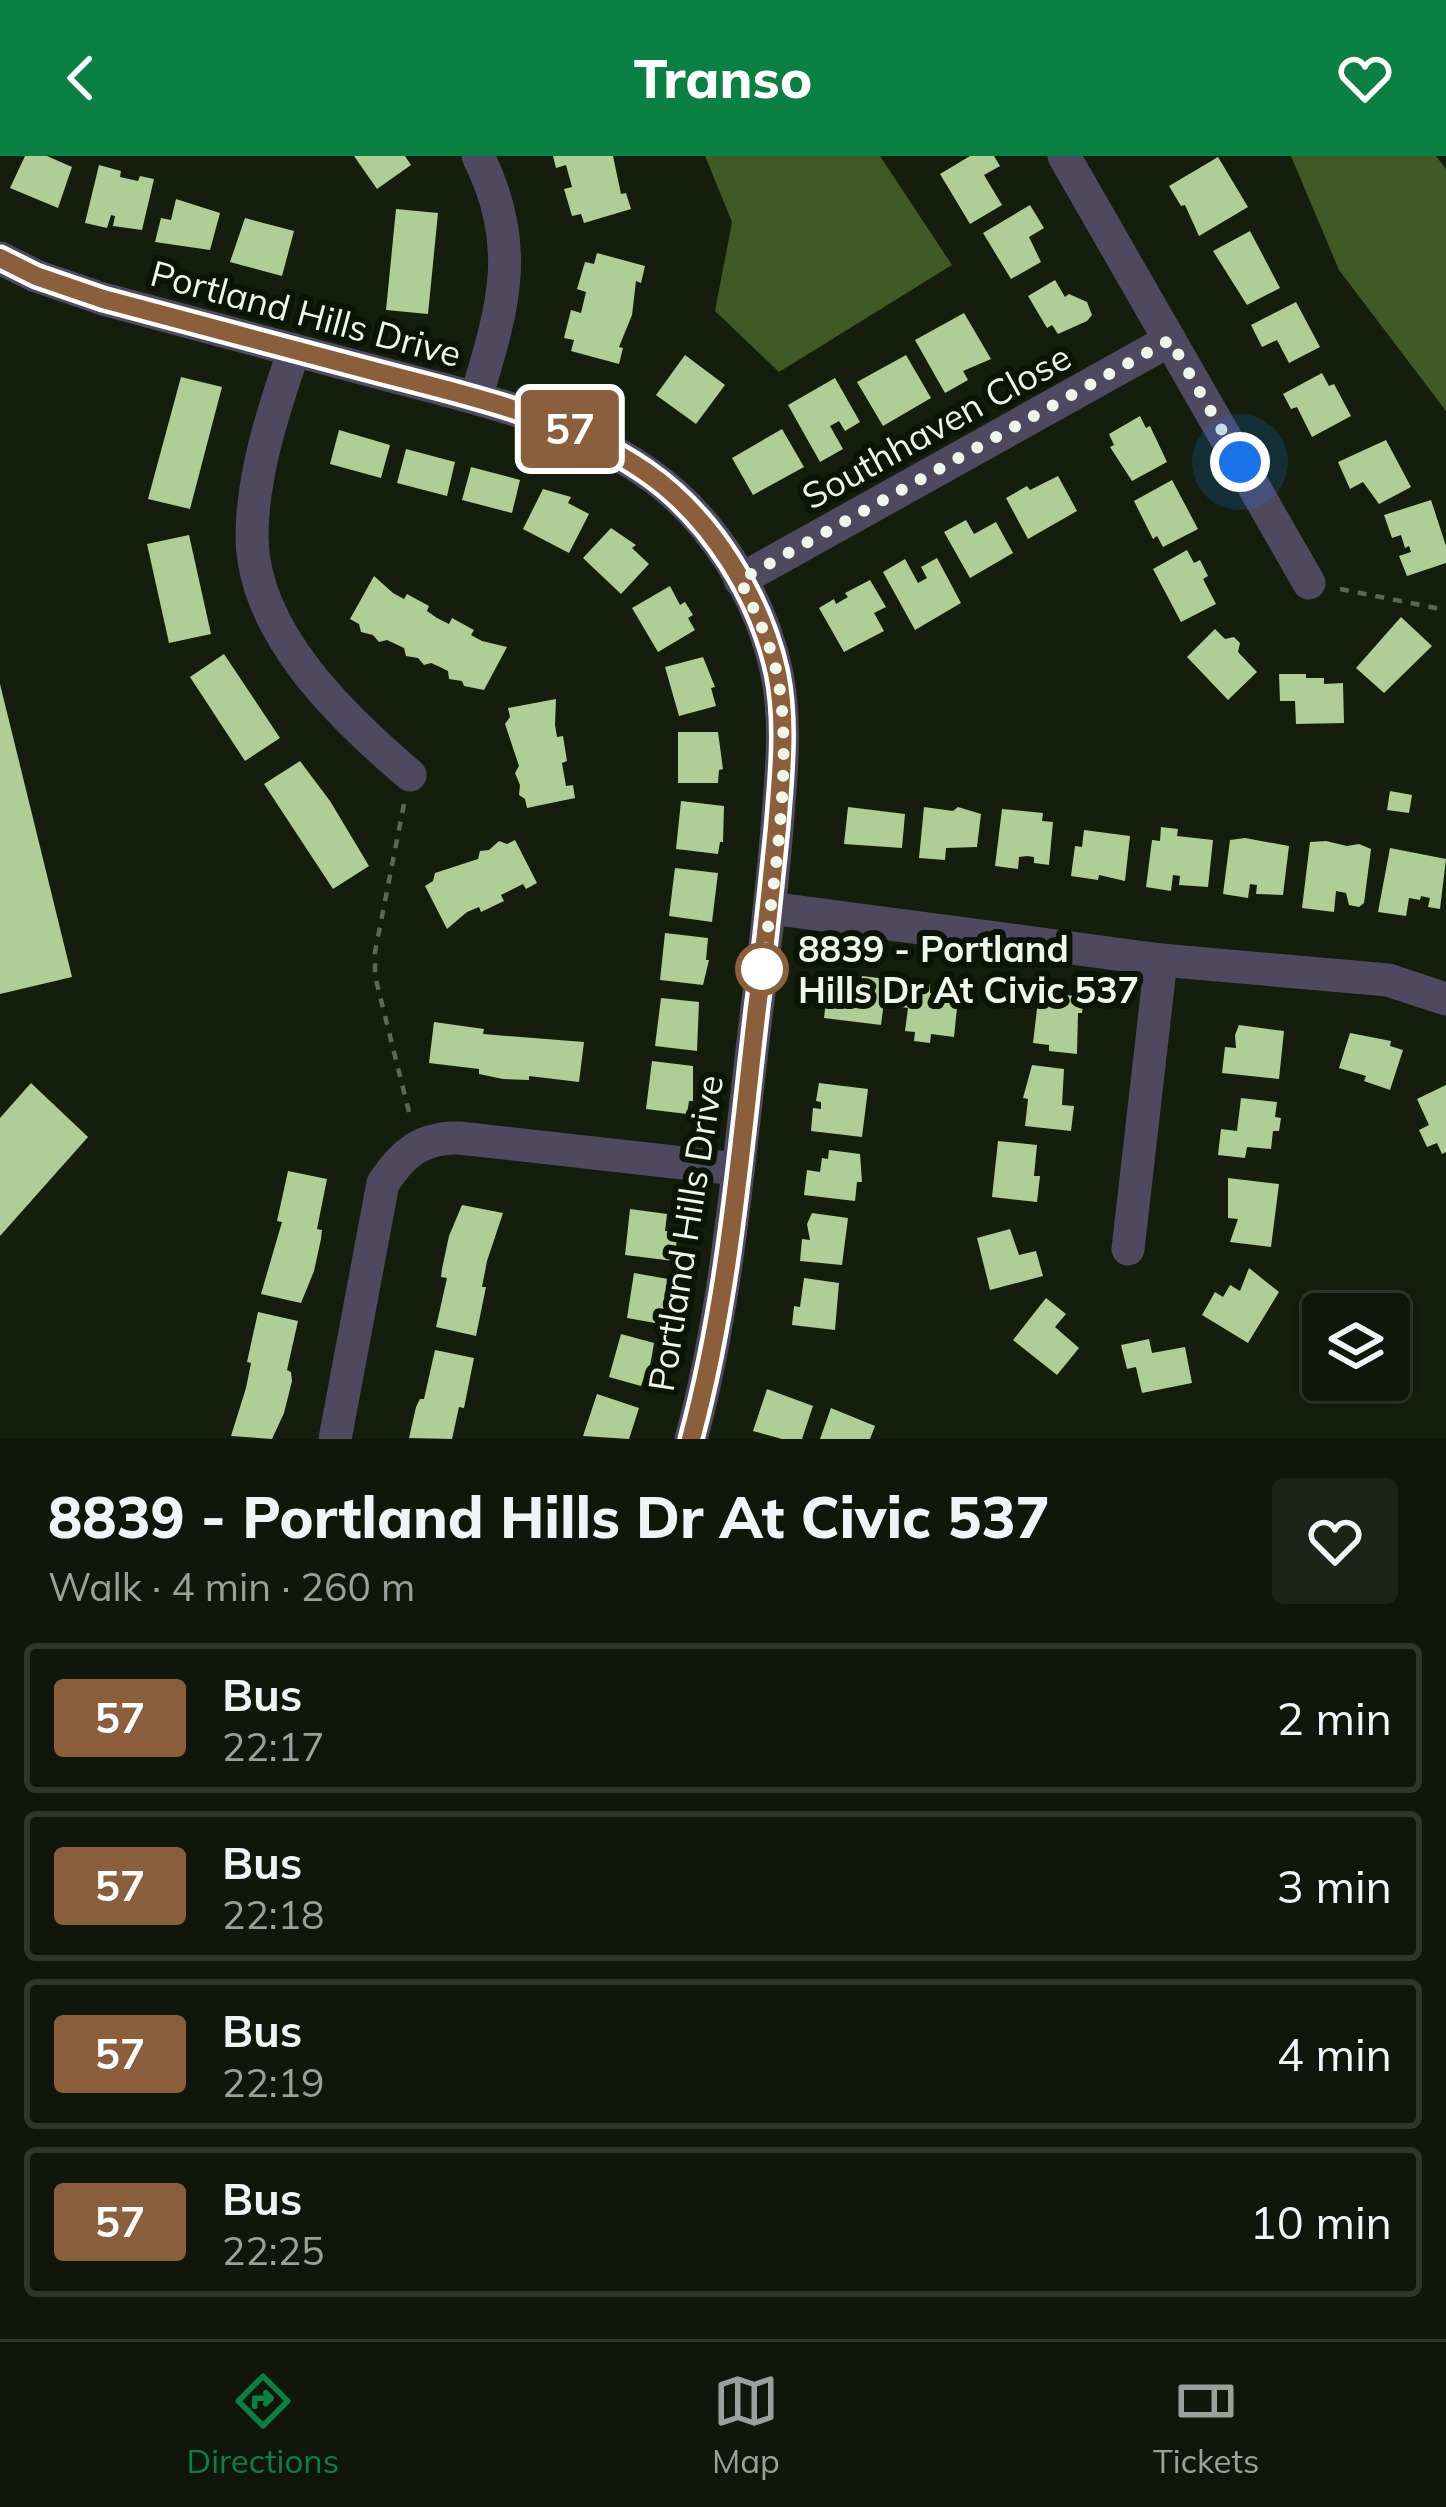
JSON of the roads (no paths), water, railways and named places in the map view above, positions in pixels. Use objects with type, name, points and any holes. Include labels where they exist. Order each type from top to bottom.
[{"type":"street","points":[[476,398],[507,271],[500,208],[478,156]]},
{"type":"street","points":[[1064,156],[1309,583]]},
{"type":"street","name":"Portland Hills Drive","points":[[0,258],[103,299],[476,398],[563,426],[650,475],[695,513],[740,580],[770,649],[781,709],[782,765],[770,908],[737,1169],[708,1375],[691,1439]]},
{"type":"street","name":"Southhaven Close","points":[[740,580],[1170,340]]},
{"type":"street","points":[[293,350],[255,495],[252,535],[257,574],[303,665],[364,736],[410,775]]},
{"type":"street","points":[[770,908],[1161,960],[1388,980],[1446,999]]},
{"type":"street","points":[[1128,1249],[1161,960]]},
{"type":"street","points":[[334,1439],[383,1184],[417,1144],[440,1137],[459,1138],[737,1169]]},
{"type":"place","name":"8839 - Portland Hills Dr At Civic 537","points":[[762,969]]}]
